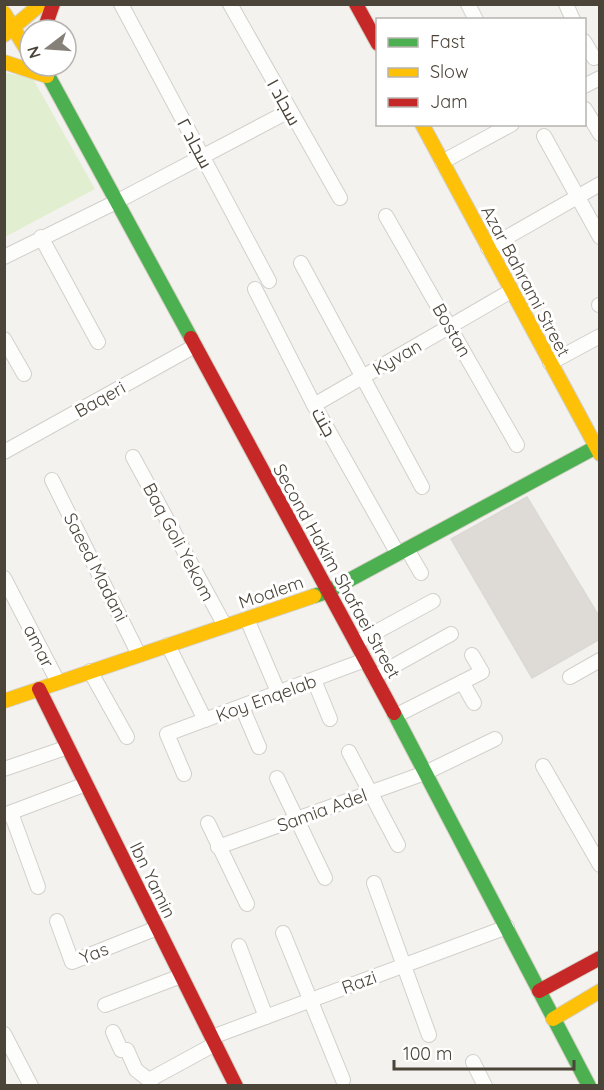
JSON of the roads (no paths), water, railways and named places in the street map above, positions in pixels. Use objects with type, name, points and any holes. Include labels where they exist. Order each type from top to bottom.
[{"type":"street","points":[[13,4],[13,28]]},
{"type":"street","points":[[13,28],[41,4]]},
{"type":"street","name":"سجاد ۲","points":[[121,4],[269,280]]},
{"type":"street","name":"سجاد ۱","points":[[230,4],[340,198]]},
{"type":"street","points":[[356,4],[376,40]]},
{"type":"street","points":[[468,4],[475,18]]},
{"type":"street","points":[[566,4],[572,18]]},
{"type":"street","points":[[4,13],[13,28]]},
{"type":"street","points":[[586,43],[594,58]]},
{"type":"street","name":"Second Hakim Shafaei Street","points":[[48,78],[365,660],[589,1086]]},
{"type":"street","points":[[586,85],[600,78]]},
{"type":"street","points":[[4,257],[202,158],[289,111]]},
{"type":"street","points":[[586,111],[600,134]]},
{"type":"street","name":"Azar Bahrami Street","points":[[423,126],[598,450]]},
{"type":"street","points":[[442,162],[508,126]]},
{"type":"street","points":[[544,136],[600,237]]},
{"type":"street","points":[[488,248],[600,184]]},
{"type":"street","name":"Bostan","points":[[386,216],[517,445]]},
{"type":"street","points":[[41,237],[98,342]]},
{"type":"street","points":[[301,263],[360,377],[422,487]]},
{"type":"street","name":"جنت","points":[[255,289],[314,405],[402,551],[421,573]]},
{"type":"street","name":"Kyvan","points":[[314,405],[511,291]]},
{"type":"street","points":[[550,363],[600,336]]},
{"type":"street","points":[[4,339],[24,374]]},
{"type":"street","name":"Baqeri","points":[[4,452],[195,346]]},
{"type":"street","name":"Moalem","points":[[4,701],[327,592],[598,450]]},
{"type":"street","name":"Baq Goli Yekom","points":[[133,457],[225,626]]},
{"type":"street","name":"Saeed Madani","points":[[52,480],[140,655]]},
{"type":"street","name":"amar","points":[[4,578],[58,682]]},
{"type":"street","points":[[356,644],[433,601]]},
{"type":"street","points":[[247,619],[279,694]]},
{"type":"street","points":[[374,677],[451,634]]},
{"type":"street","points":[[168,645],[204,720]]},
{"type":"street","points":[[395,716],[482,672],[472,655]]},
{"type":"street","name":"Koy Enqelab","points":[[184,774],[167,734],[365,660]]},
{"type":"street","points":[[570,677],[600,660]]},
{"type":"street","points":[[90,671],[127,737]]},
{"type":"street","points":[[314,680],[330,719]]},
{"type":"street","points":[[462,682],[474,703]]},
{"type":"street","name":"Ibn Yamin","points":[[39,689],[236,1086]]},
{"type":"street","points":[[242,707],[260,747]]},
{"type":"street","name":"Samia Adel","points":[[218,847],[425,773],[495,739]]},
{"type":"street","points":[[4,769],[68,747]]},
{"type":"street","points":[[349,752],[398,845]]},
{"type":"street","points":[[543,766],[593,840],[600,865]]},
{"type":"street","points":[[276,778],[325,878]]},
{"type":"street","points":[[38,887],[8,814],[86,784]]},
{"type":"street","points":[[208,823],[247,904]]},
{"type":"street","points":[[374,883],[402,966],[429,1035]]},
{"type":"street","name":"Yas","points":[[57,921],[72,962],[157,928]]},
{"type":"street","name":"Razi","points":[[150,1083],[214,1040],[266,1017],[507,927]]},
{"type":"street","points":[[284,933],[343,1080]]},
{"type":"street","points":[[239,946],[266,1017]]},
{"type":"street","points":[[539,991],[600,958]]},
{"type":"street","points":[[105,1005],[181,976]]},
{"type":"street","points":[[560,980],[555,987],[556,996],[565,1005],[574,1005]]},
{"type":"street","points":[[553,1018],[600,991]]},
{"type":"street","points":[[113,1032],[121,1050],[127,1050],[136,1070],[150,1083]]},
{"type":"street","points":[[4,1034],[31,1086]]},
{"type":"street","points":[[473,1062],[485,1086]]}]
